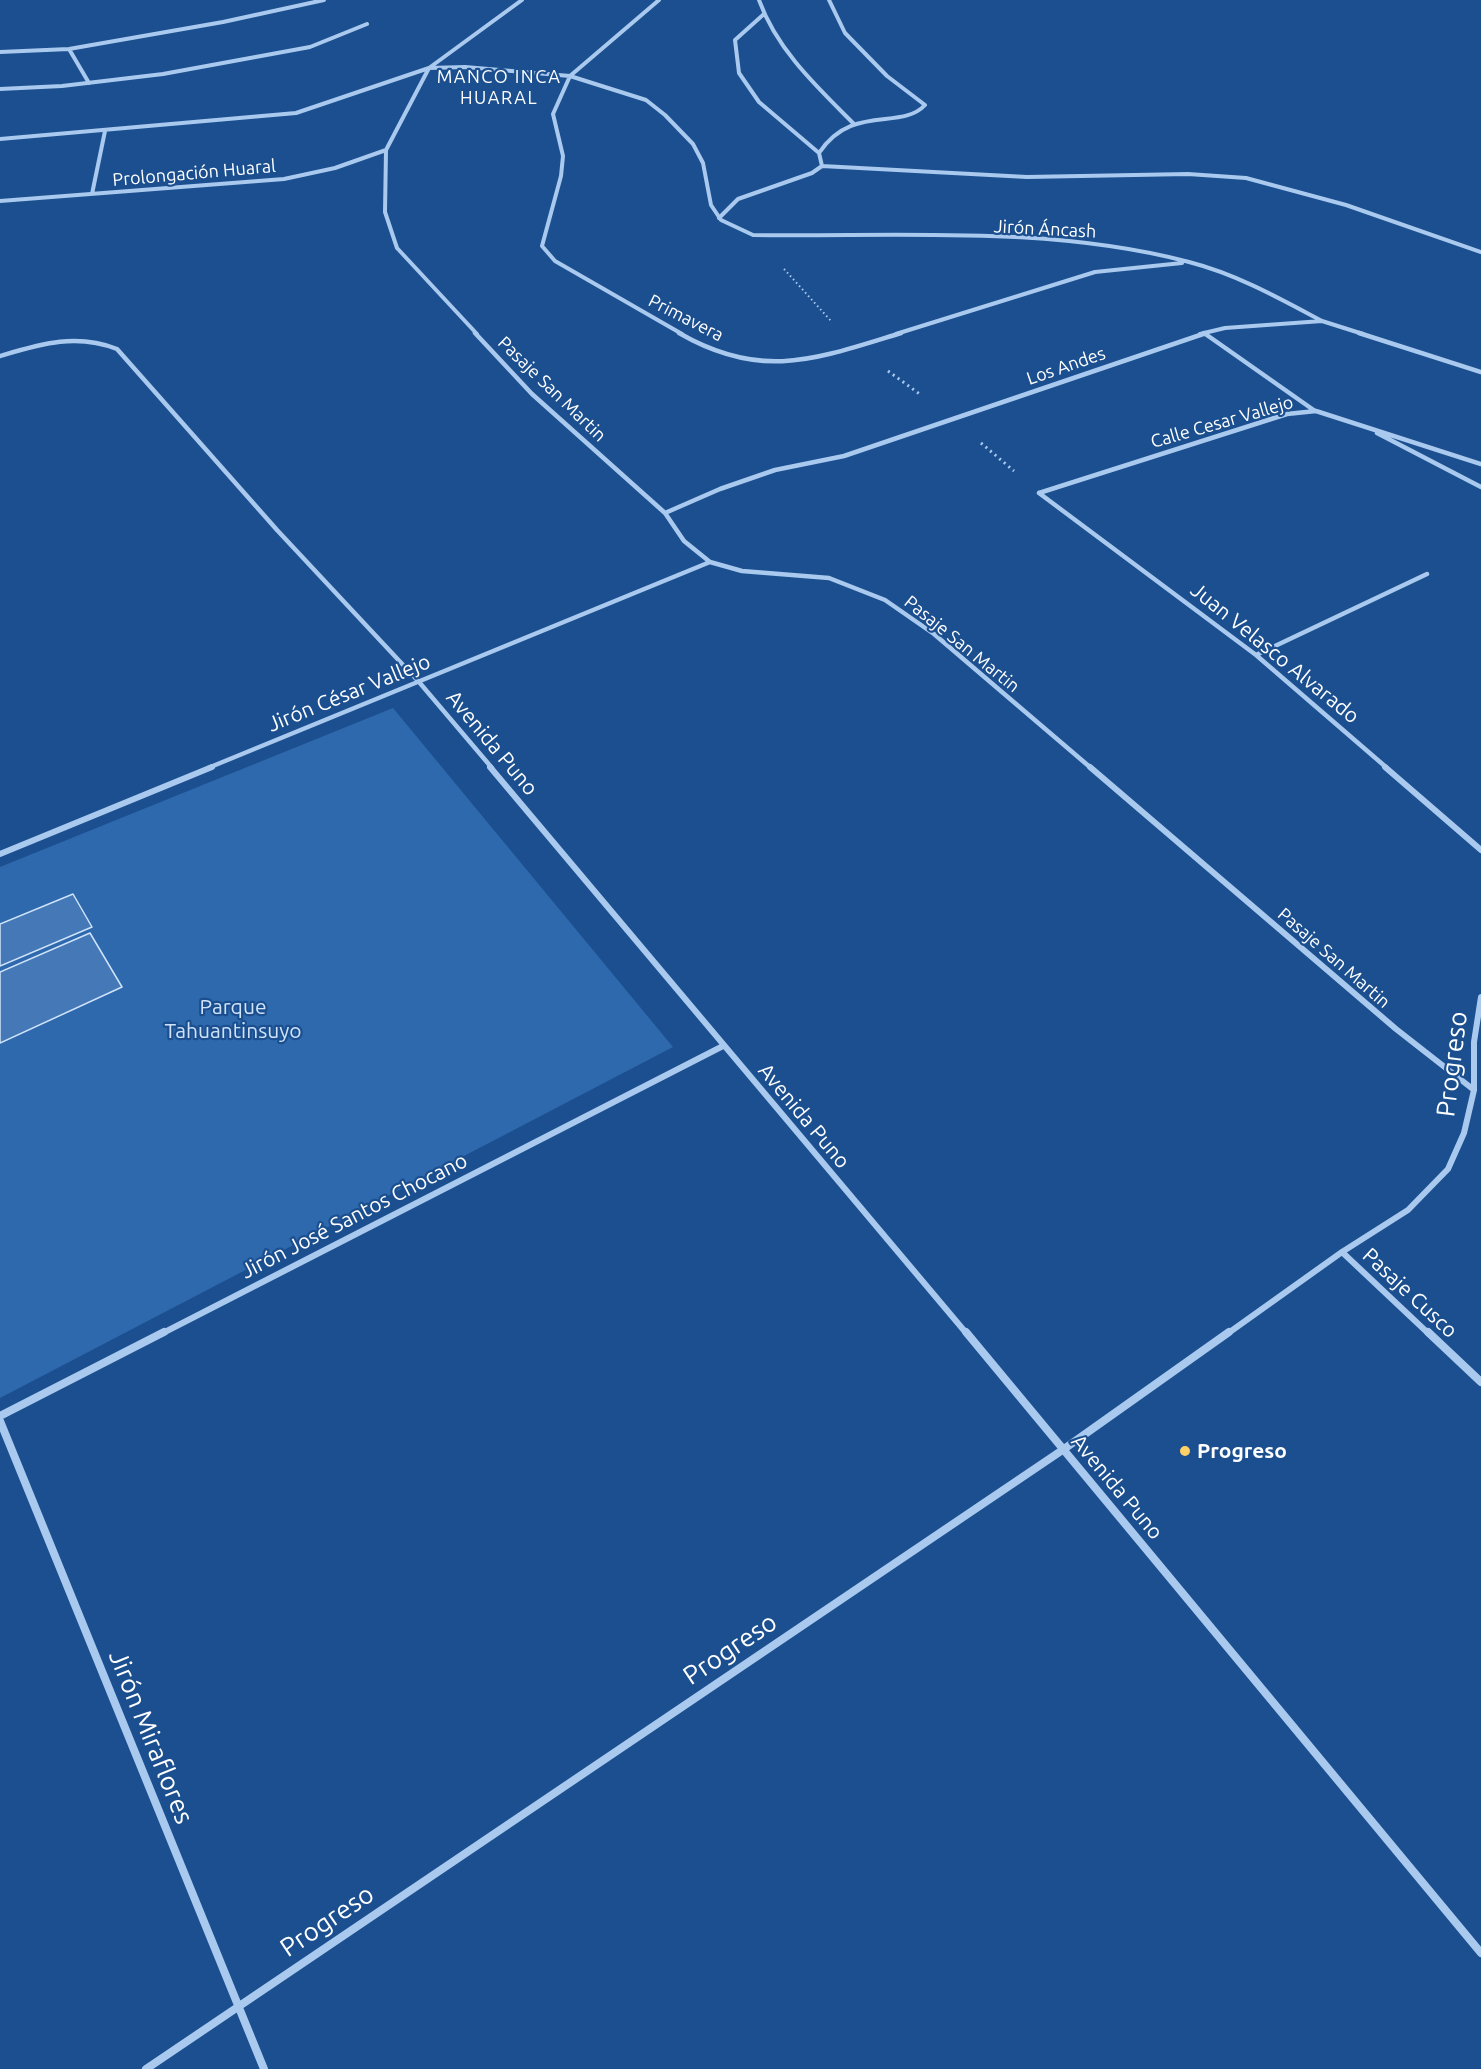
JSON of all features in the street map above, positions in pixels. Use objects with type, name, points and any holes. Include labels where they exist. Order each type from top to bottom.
[{"type":"street","points":[[0,52],[69,49],[223,22],[324,0]]},
{"type":"street","name":"Pasaje San Martin","points":[[522,0],[429,68],[386,150],[385,212],[397,248],[532,394],[665,513],[684,541],[710,562],[742,571],[829,578],[885,600],[934,634],[1396,1029],[1474,1090]]},
{"type":"street","name":"Primavera","points":[[659,0],[570,76],[554,114],[563,156],[561,176],[542,246],[555,261],[690,339],[725,353],[761,362],[796,362],[855,347],[1095,272],[1188,262]]},
{"type":"street","points":[[759,0],[764,14],[796,65],[854,124]]},
{"type":"street","points":[[819,153],[826,138],[854,124],[923,108],[924,105],[887,76],[845,33],[828,0]]},
{"type":"street","points":[[764,14],[735,40],[739,73],[759,102],[819,153],[822,166]]},
{"type":"street","points":[[0,89],[163,75],[310,47],[367,24]]},
{"type":"street","points":[[69,49],[89,83]]},
{"type":"street","points":[[0,139],[296,113],[429,68],[465,67],[570,76],[646,100],[665,115],[693,144],[703,163],[711,205],[719,218],[738,199],[812,173],[822,166],[1027,177],[1188,174],[1246,178],[1346,205],[1481,252]]},
{"type":"street","points":[[92,194],[105,131]]},
{"type":"street","name":"Prolongación Huaral","points":[[0,201],[258,183],[321,174],[352,165],[386,150]]},
{"type":"street","name":"Jirón Áncash","points":[[719,218],[753,235],[1084,242],[1188,262],[1233,276],[1322,321]]},
{"type":"street","name":"Los Andes","points":[[665,513],[720,489],[775,470],[844,456],[1204,333],[1225,328],[1322,321],[1481,372]]},
{"type":"street","points":[[1204,333],[1316,411]]},
{"type":"street","name":"Avenida Puno","points":[[0,356],[42,343],[72,338],[98,340],[117,349],[277,530],[419,682],[1064,1449],[1481,1953]]},
{"type":"street","name":"Calle Cesar Vallejo","points":[[1039,493],[1287,414],[1316,411],[1481,464]]},
{"type":"street","points":[[1358,423],[1481,487]]},
{"type":"street","name":"Juan Velasco Alvarado","points":[[1039,493],[1256,655],[1481,850]]},
{"type":"street","name":"Jirón César Vallejo","points":[[0,854],[710,562]]},
{"type":"street","points":[[1256,655],[1427,574]]},
{"type":"street","name":"Progreso","points":[[146,2069],[1064,1449],[1342,1252],[1408,1210],[1448,1169],[1464,1133],[1474,1090],[1474,1042],[1481,997]]},
{"type":"street","name":"Jirón José Santos Chocano","points":[[0,1416],[723,1046]]},
{"type":"street","name":"Pasaje Cusco","points":[[1342,1252],[1481,1382]]},
{"type":"street","name":"Jirón Miraflores","points":[[0,1422],[264,2069]]},
{"type":"green space","name":"Parque Tahuantinsuyo","points":[[393,708],[673,1047],[0,1398],[0,867]]},
{"type":"building","points":[[73,894],[92,927],[0,966],[0,924]]},
{"type":"building","points":[[90,933],[122,987],[0,1043],[0,972]]},
{"type":"place","name":"Progreso","points":[[1185,1451]]},
{"type":"district","name":"MANCO INCA HUARAL","points":[[499,88]]}]
